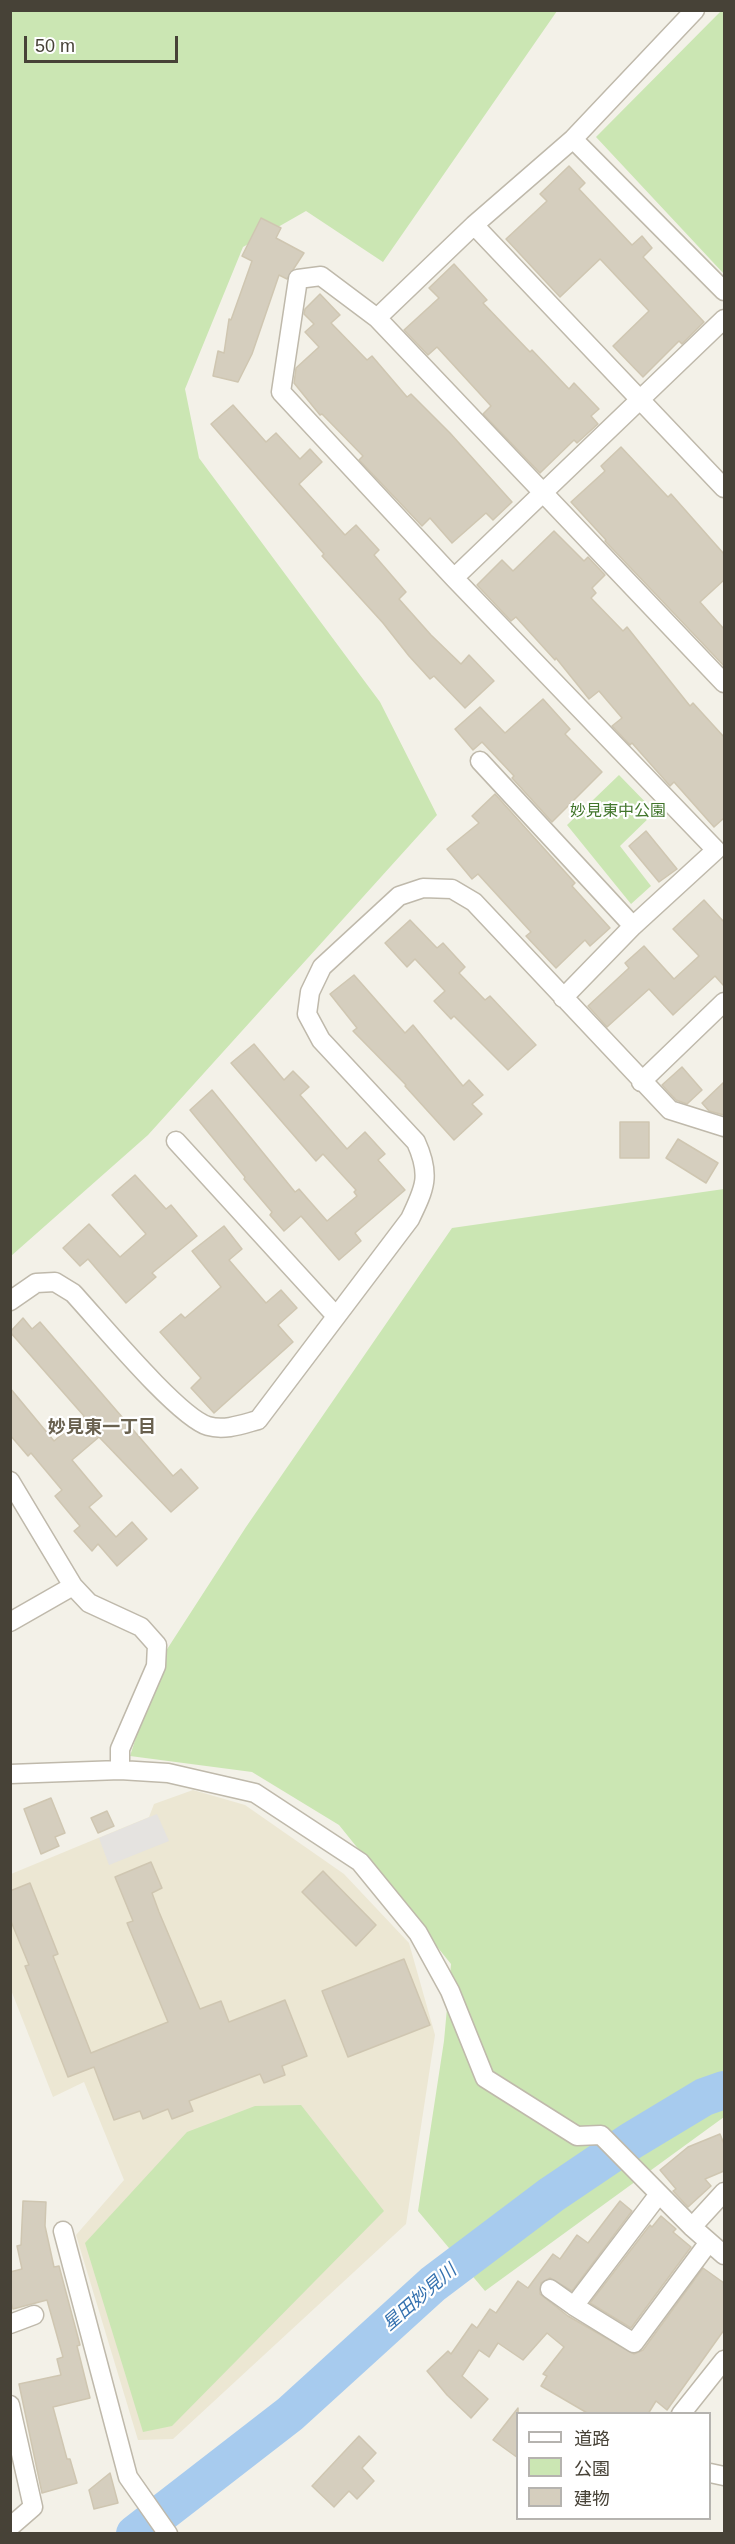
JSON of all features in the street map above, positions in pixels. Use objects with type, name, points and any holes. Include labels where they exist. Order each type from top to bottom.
[{"type":"street","points":[[377,318],[474,225],[573,139],[695,10]]},
{"type":"street","points":[[573,139],[724,291]]},
{"type":"street","points":[[474,225],[724,488]]},
{"type":"street","points":[[563,999],[633,926],[720,846],[454,578],[281,392],[298,279],[321,276],[377,318],[724,683]]},
{"type":"street","points":[[454,578],[724,319]]},
{"type":"street","points":[[480,761],[633,926]]},
{"type":"street","points":[[10,1301],[36,1283],[55,1282],[73,1293],[180,1408],[208,1426],[231,1428],[258,1420],[410,1219],[425,1187],[425,1162],[416,1142],[321,1040],[308,1014],[310,992],[322,967],[399,896],[423,888],[452,889],[474,903],[641,1082],[670,1110],[724,1127]]},
{"type":"street","points":[[641,1082],[724,1002]]},
{"type":"street","points":[[176,1141],[336,1316]]},
{"type":"street","points":[[10,1481],[73,1586],[89,1603],[141,1627],[157,1645],[156,1666],[120,1749],[120,1770]]},
{"type":"street","points":[[10,1622],[73,1586]]},
{"type":"street","points":[[10,1774],[120,1770],[168,1773],[255,1792],[360,1862],[418,1933],[450,1991],[485,2078],[577,2136],[601,2135],[692,2227],[724,2255]]},
{"type":"street","points":[[692,2227],[724,2192]]},
{"type":"street","points":[[574,2307],[659,2194]]},
{"type":"street","points":[[63,2231],[128,2476],[168,2534]]},
{"type":"street","points":[[550,2289],[574,2307],[634,2343],[709,2242]]},
{"type":"street","points":[[10,2324],[34,2315]]},
{"type":"street","points":[[683,2412],[724,2360]]},
{"type":"street","points":[[10,2405],[33,2507],[10,2527]]},
{"type":"shaded area","points":[[193,1790],[245,1805],[344,1874],[409,1943],[435,2035],[406,2224],[173,2439],[138,2440],[76,2235],[124,2180],[84,2082],[53,2097],[11,1990],[11,1874],[149,1817],[154,1804]]},
{"type":"shaded area","points":[[157,1814],[169,1841],[109,1865],[99,1838]]},
{"type":"green space","points":[[722,10],[724,11],[724,274],[596,137]]},
{"type":"green space","points":[[11,11],[557,11],[383,262],[306,211],[243,247],[185,389],[199,458],[380,702],[437,815],[148,1135],[11,1256]]},
{"type":"green space","name":"妙見東中公園","points":[[619,775],[655,812],[620,846],[651,886],[631,904],[567,825]]},
{"type":"green space","points":[[724,1189],[724,2117],[485,2291],[418,2211],[444,2041],[451,1964],[339,1825],[252,1772],[130,1756],[162,1657],[246,1527],[452,1228]]},
{"type":"green space","points":[[301,2105],[384,2211],[172,2426],[143,2432],[85,2243],[187,2132],[255,2106]]},
{"type":"building","points":[[569,166],[585,183],[579,189],[632,245],[642,236],[652,248],[643,257],[704,322],[682,344],[679,341],[643,377],[613,346],[649,311],[602,261],[600,259],[560,297],[506,239],[547,201],[540,194]]},
{"type":"building","points":[[261,218],[281,228],[276,238],[304,253],[287,279],[279,275],[252,354],[238,382],[213,376],[218,351],[224,353],[229,319],[231,320],[252,261],[242,256]]},
{"type":"building","points":[[454,264],[487,300],[483,303],[530,352],[532,350],[569,389],[574,383],[599,409],[591,416],[598,424],[577,443],[574,440],[540,473],[483,414],[491,406],[437,347],[428,355],[404,330],[439,298],[429,288]]},
{"type":"building","points":[[320,294],[340,315],[331,323],[367,360],[372,356],[407,397],[411,394],[450,433],[512,502],[493,520],[486,513],[452,543],[430,518],[422,526],[359,460],[363,456],[322,414],[320,415],[294,383],[296,368],[319,347],[305,332],[314,324],[304,314],[305,309]]},
{"type":"building","points":[[233,405],[266,442],[276,433],[300,459],[310,449],[322,462],[299,484],[345,535],[356,525],[379,550],[374,555],[406,592],[399,599],[431,635],[461,664],[469,655],[494,681],[465,708],[434,676],[430,679],[409,656],[211,424]]},
{"type":"building","points":[[621,447],[668,497],[671,494],[724,554],[724,580],[700,602],[724,629],[724,666],[571,502],[605,471],[601,466]]},
{"type":"building","points":[[554,531],[584,561],[588,557],[605,575],[592,588],[596,593],[591,598],[623,631],[627,627],[690,706],[693,703],[724,737],[724,818],[714,827],[674,782],[670,786],[632,743],[630,745],[612,726],[622,718],[599,691],[589,699],[556,658],[555,660],[516,617],[511,621],[477,585],[502,560],[513,571]]},
{"type":"building","points":[[543,699],[570,729],[565,734],[602,772],[552,822],[482,742],[473,750],[455,729],[480,707],[505,733]]},
{"type":"building","points":[[495,794],[575,883],[572,886],[610,928],[590,946],[585,940],[556,968],[526,936],[531,932],[478,874],[472,879],[447,849],[479,823],[472,816]]},
{"type":"building","points":[[646,831],[677,869],[659,882],[629,846]]},
{"type":"building","points":[[704,900],[724,922],[724,986],[715,976],[673,1015],[649,989],[607,1027],[588,1006],[629,968],[625,963],[644,946],[674,979],[699,956],[673,929]]},
{"type":"building","points":[[410,920],[437,948],[443,943],[465,967],[459,973],[485,1000],[490,996],[536,1045],[508,1070],[454,1016],[451,1019],[434,1001],[445,991],[415,959],[407,967],[385,943]]},
{"type":"building","points":[[354,975],[405,1033],[413,1025],[463,1086],[469,1080],[483,1095],[472,1104],[482,1114],[454,1140],[406,1085],[353,1031],[357,1028],[330,994]]},
{"type":"building","points":[[254,1044],[284,1080],[293,1071],[309,1087],[300,1095],[347,1149],[365,1132],[385,1154],[378,1160],[405,1190],[355,1233],[361,1241],[339,1260],[301,1216],[284,1231],[270,1215],[272,1212],[244,1179],[245,1177],[190,1110],[212,1090],[295,1192],[299,1189],[327,1221],[357,1196],[354,1192],[356,1190],[323,1154],[316,1161],[231,1063]]},
{"type":"building","points":[[682,1067],[702,1090],[687,1104],[676,1100],[662,1085]]},
{"type":"building","points":[[724,1082],[724,1115],[709,1111],[702,1103]]},
{"type":"building","points":[[620,1122],[649,1122],[649,1158],[620,1158]]},
{"type":"building","points":[[678,1139],[718,1163],[706,1183],[666,1158]]},
{"type":"building","points":[[135,1175],[166,1209],[171,1205],[197,1236],[152,1273],[156,1277],[126,1303],[88,1259],[80,1266],[63,1248],[89,1224],[120,1257],[146,1234],[112,1195]]},
{"type":"building","points":[[224,1226],[242,1249],[229,1260],[266,1303],[281,1290],[297,1308],[278,1325],[293,1342],[214,1413],[191,1388],[201,1378],[160,1332],[181,1314],[185,1318],[221,1287],[192,1251]]},
{"type":"building","points":[[23,1318],[32,1329],[40,1322],[173,1476],[181,1469],[198,1488],[171,1512],[99,1437],[72,1460],[102,1496],[89,1507],[116,1537],[132,1522],[147,1539],[117,1566],[98,1544],[92,1551],[74,1531],[80,1526],[55,1496],[62,1490],[31,1453],[28,1456],[10,1435],[10,1388],[54,1441],[84,1416],[10,1332]]},
{"type":"building","points":[[51,1798],[65,1833],[55,1837],[59,1846],[41,1854],[24,1809]]},
{"type":"building","points":[[107,1811],[114,1826],[98,1833],[91,1818]]},
{"type":"building","points":[[151,1862],[162,1888],[152,1893],[200,2009],[221,2001],[229,2022],[285,2000],[307,2056],[282,2066],[285,2075],[264,2083],[260,2074],[189,2101],[193,2111],[172,2119],[168,2109],[143,2119],[140,2111],[114,2120],[94,2067],[68,2077],[25,1966],[29,1965],[10,1919],[10,1891],[30,1883],[58,1954],[53,1956],[91,2053],[168,2022],[127,1923],[133,1921],[115,1877]]},
{"type":"building","points":[[323,1871],[376,1925],[356,1946],[302,1892]]},
{"type":"building","points":[[404,1959],[430,2025],[348,2057],[322,1991]]},
{"type":"building","points":[[720,2134],[724,2144],[724,2171],[705,2179],[711,2186],[688,2207],[673,2191],[676,2189],[660,2170],[688,2147]]},
{"type":"building","points":[[23,2201],[46,2202],[45,2226],[54,2267],[59,2266],[80,2345],[77,2346],[90,2398],[53,2407],[67,2459],[70,2459],[77,2483],[42,2493],[19,2384],[61,2375],[57,2359],[63,2357],[47,2300],[13,2309],[10,2299],[10,2272],[22,2269],[17,2246],[21,2245]]},
{"type":"building","points":[[620,2201],[632,2211],[572,2291],[550,2278],[541,2283],[540,2294],[568,2316],[634,2354],[643,2350],[703,2268],[724,2283],[724,2330],[667,2410],[656,2401],[649,2412],[586,2412],[541,2386],[547,2376],[543,2374],[564,2347],[547,2333],[523,2360],[498,2343],[489,2357],[479,2350],[462,2376],[488,2399],[471,2418],[447,2395],[427,2371],[448,2351],[451,2354],[472,2324],[477,2328],[490,2309],[496,2313],[518,2281],[528,2288],[553,2254],[560,2259],[577,2235],[588,2243]]},
{"type":"building","points":[[661,2216],[676,2229],[673,2232],[691,2247],[631,2328],[590,2303],[650,2225],[652,2227]]},
{"type":"building","points":[[518,2408],[516,2412],[516,2457],[493,2440]]},
{"type":"building","points":[[359,2436],[376,2453],[362,2468],[374,2481],[357,2499],[349,2491],[334,2507],[312,2486]]},
{"type":"building","points":[[110,2473],[118,2503],[94,2509],[89,2490]]},
{"type":"waterway","name":"星田妙見川","points":[[135,2534],[290,2414],[433,2284],[551,2195],[631,2141],[704,2097],[724,2090]]},
{"type":"district","name":"妙見東一丁目","points":[[102,1428]]}]
